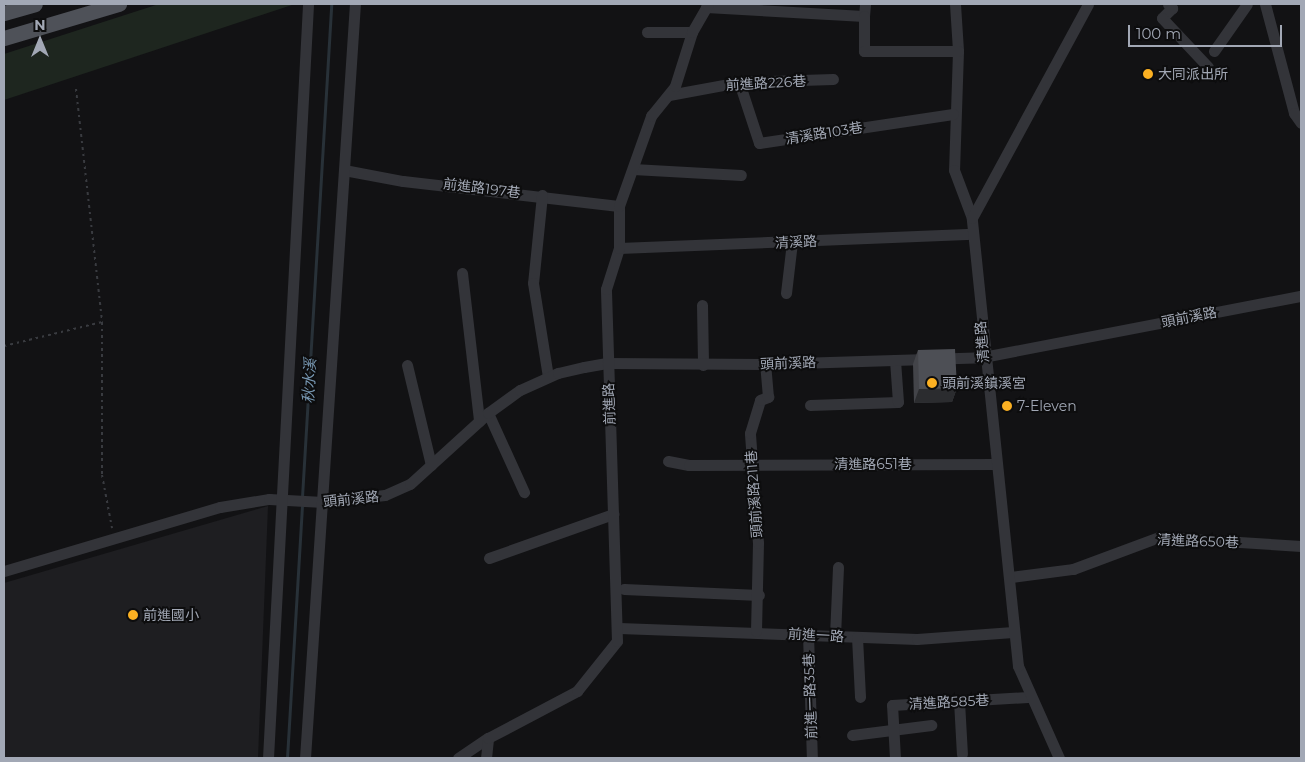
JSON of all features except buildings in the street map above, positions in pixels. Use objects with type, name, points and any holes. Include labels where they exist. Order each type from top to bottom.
[{"type":"main road","points":[[4,13],[35,4]]},
{"type":"main road","points":[[4,38],[119,4]]},
{"type":"street","points":[[268,758],[276,500],[295,294],[308,4]]},
{"type":"street","points":[[305,758],[318,503],[355,4]]},
{"type":"street","points":[[865,4],[864,51],[958,51]]},
{"type":"street","points":[[955,4],[958,51],[953,114],[954,170],[972,218]]},
{"type":"street","points":[[972,218],[1088,4]]},
{"type":"street","points":[[1168,4],[1172,8],[1162,18],[1208,67]]},
{"type":"street","points":[[1214,52],[1248,4]]},
{"type":"street","points":[[1265,4],[1294,113],[1301,123]]},
{"type":"street","points":[[707,6],[864,16]]},
{"type":"street","name":"前進路","points":[[458,758],[488,738],[578,691],[609,656],[619,628],[607,363],[606,289],[619,248],[620,206],[651,116],[669,94],[692,32],[707,6]]},
{"type":"street","points":[[647,32],[692,32]]},
{"type":"street","name":"前進路226巷","points":[[669,94],[739,82],[833,80]]},
{"type":"street","name":"清溪路103巷","points":[[739,82],[759,143],[953,114]]},
{"type":"street","name":"前進路197巷","points":[[344,170],[403,181],[542,195],[620,206]]},
{"type":"street","points":[[633,170],[741,175]]},
{"type":"street","points":[[542,195],[533,283],[548,377]]},
{"type":"street","name":"清進路","points":[[972,218],[983,357],[995,464],[1011,577],[1013,632],[1028,697],[1059,758]]},
{"type":"street","name":"清溪路","points":[[619,248],[973,234]]},
{"type":"street","points":[[786,293],[792,242]]},
{"type":"street","points":[[462,274],[479,421]]},
{"type":"street","name":"頭前溪路","points":[[276,500],[318,503],[385,495],[410,484],[488,413],[548,377],[607,363],[703,365],[983,357],[1301,296]]},
{"type":"street","points":[[702,304],[703,365]]},
{"type":"street","points":[[810,405],[898,402],[896,360]]},
{"type":"street","name":"頭前溪路211巷","points":[[756,631],[759,594],[750,430],[758,417],[760,400],[768,397],[765,364]]},
{"type":"street","points":[[407,365],[431,465]]},
{"type":"street","points":[[488,413],[524,492]]},
{"type":"street","name":"清進路651巷","points":[[668,461],[751,465],[995,464]]},
{"type":"street","points":[[4,571],[220,507],[276,500]]},
{"type":"street","points":[[489,558],[613,514]]},
{"type":"street","name":"清進路650巷","points":[[1011,577],[1073,569],[1159,538],[1301,546]]},
{"type":"street","points":[[835,636],[838,567]]},
{"type":"street","points":[[624,589],[759,594]]},
{"type":"street","name":"前進一路","points":[[619,628],[756,631],[857,637],[949,638],[1013,632]]},
{"type":"street","name":"前進一路35巷","points":[[808,634],[812,758]]},
{"type":"street","points":[[857,637],[860,697]]},
{"type":"street","name":"清進路585巷","points":[[895,758],[892,705],[1028,697]]},
{"type":"street","points":[[960,701],[962,754]]},
{"type":"street","points":[[852,734],[894,732],[931,725]]},
{"type":"street","points":[[486,758],[488,738]]},
{"type":"path","points":[[76,89],[102,322],[102,475],[114,538]]},
{"type":"path","points":[[4,346],[102,322]]},
{"type":"shaded area","points":[[159,4],[295,4],[4,100],[4,54]]},
{"type":"shaded area","name":"前進國小","points":[[268,506],[258,758],[4,758],[4,583]]},
{"type":"waterway","name":"秋水溪","points":[[302,497],[331,4]]},
{"type":"waterway","name":"秋水溪","points":[[287,758],[302,504]]},
{"type":"place","name":"大同派出所","points":[[1148,74]]},
{"type":"place","name":"頭前溪鎮溪宮","points":[[932,383]]},
{"type":"place","name":"7-Eleven","points":[[1007,406]]},
{"type":"place","name":"前進國小","points":[[133,615]]}]
